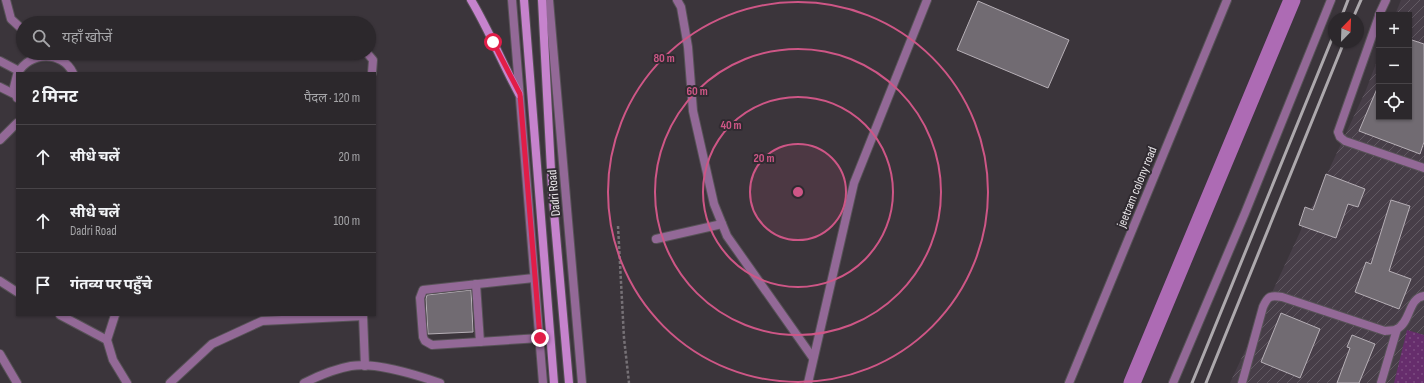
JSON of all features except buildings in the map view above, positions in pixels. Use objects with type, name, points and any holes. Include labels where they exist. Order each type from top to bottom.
[{"type":"main road","points":[[471,0],[483,20],[504,66],[520,94]]},
{"type":"main road","points":[[524,0],[554,383]]},
{"type":"main road","points":[[542,0],[552,189],[569,383]]},
{"type":"street","points":[[6,0],[11,18],[16,23]]},
{"type":"street","name":"Dadri Road","points":[[512,0],[543,383]]},
{"type":"street","name":"Dadri Road","points":[[549,0],[582,383]]},
{"type":"street","points":[[677,0],[681,7],[688,47],[693,111],[714,204],[727,236],[813,358]]},
{"type":"street","points":[[808,383],[854,183],[927,0]]},
{"type":"street","name":"jeetram colony road","points":[[1069,383],[1227,0]]},
{"type":"street","points":[[1173,383],[1245,213],[1331,0]]},
{"type":"street","points":[[1381,12],[1386,0]]},
{"type":"street","points":[[1376,24],[1338,132],[1340,137],[1345,141],[1424,168]]},
{"type":"street","points":[[19,72],[26,63],[31,60]]},
{"type":"street","points":[[60,60],[64,62],[72,72]]},
{"type":"street","points":[[372,72],[373,60]]},
{"type":"street","points":[[0,61],[16,72]]},
{"type":"street","points":[[16,80],[14,87],[16,97]]},
{"type":"street","points":[[0,88],[16,97]]},
{"type":"street","points":[[0,140],[16,124]]},
{"type":"street","points":[[656,239],[722,224]]},
{"type":"street","points":[[534,278],[423,290],[420,298],[423,337],[425,341],[432,345],[540,338]]},
{"type":"street","points":[[0,281],[16,291]]},
{"type":"street","points":[[476,284],[480,342]]},
{"type":"street","points":[[1242,383],[1263,307],[1267,298],[1271,295],[1282,297],[1385,330],[1397,329]]},
{"type":"street","points":[[1381,383],[1397,329],[1405,322],[1417,299],[1424,296]]},
{"type":"street","points":[[62,316],[107,340]]},
{"type":"street","points":[[115,316],[107,340],[113,360],[127,383]]},
{"type":"street","points":[[170,383],[212,344],[262,321],[346,316]]},
{"type":"street","points":[[363,316],[365,366]]},
{"type":"street","points":[[0,354],[17,383]]},
{"type":"street","points":[[304,383],[326,372],[353,366],[378,367],[440,383]]},
{"type":"path","points":[[618,226],[624,338],[629,383]]},
{"type":"shaded area","points":[[1401,0],[1424,0],[1424,383],[1230,383],[1366,90],[1376,64],[1376,120],[1412,120],[1412,12],[1396,12]]},
{"type":"shaded area","points":[[1407,330],[1424,335],[1424,383],[1394,383]]},
{"type":"waterway","points":[[1132,383],[1292,0]]},
{"type":"railway","points":[[1343,12],[1348,0]]},
{"type":"railway","points":[[1356,12],[1361,0]]},
{"type":"railway","points":[[1192,383],[1328,48]]},
{"type":"railway","points":[[1206,383],[1342,48]]},
{"type":"route","points":[[493,42],[504,66],[520,94],[540,338]]}]
